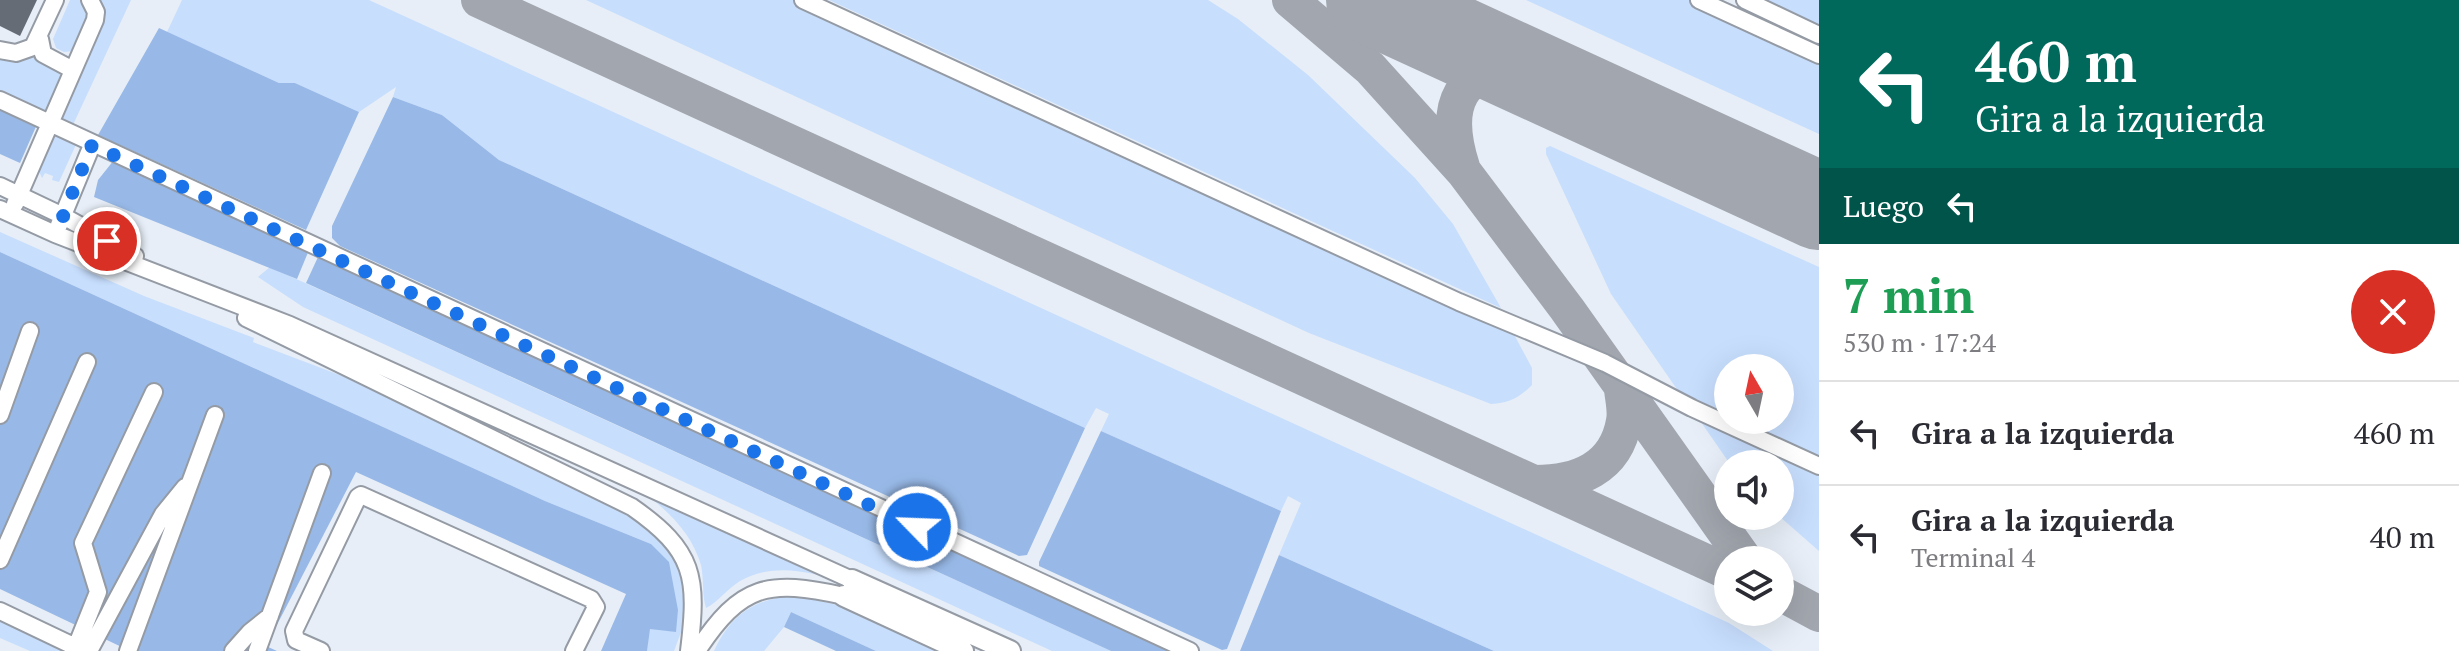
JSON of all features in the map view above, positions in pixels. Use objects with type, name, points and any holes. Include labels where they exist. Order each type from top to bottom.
[{"type":"main road","points":[[848,588],[963,651]]},
{"type":"main road","points":[[848,588],[1010,651]]},
{"type":"street","points":[[0,50],[10,53],[26,50],[40,39],[55,0]]},
{"type":"street","points":[[90,0],[96,12],[95,20],[48,122],[19,195],[5,211],[55,234],[290,325],[848,588]]},
{"type":"street","points":[[803,0],[1459,302],[1605,363],[1692,408],[1819,466]]},
{"type":"street","points":[[1699,0],[1819,55]]},
{"type":"street","points":[[1745,0],[1819,35]]},
{"type":"street","points":[[40,39],[43,54],[73,70]]},
{"type":"street","points":[[0,100],[1190,651]]},
{"type":"street","points":[[55,234],[92,145]]},
{"type":"street","points":[[0,186],[63,216],[293,343],[632,507],[650,519],[671,538],[688,565],[694,601],[689,651]]},
{"type":"street","points":[[0,415],[30,331]]},
{"type":"street","points":[[0,560],[87,362]]},
{"type":"street","points":[[75,648],[98,592],[83,543],[154,392]]},
{"type":"street","points":[[128,651],[215,415]]},
{"type":"street","points":[[257,651],[322,473]]},
{"type":"street","points":[[75,648],[163,514],[193,477]]},
{"type":"street","points":[[321,651],[296,640],[294,631],[361,495],[591,599],[596,607],[574,651]]},
{"type":"street","points":[[697,651],[729,608],[757,592],[790,587],[848,588]]},
{"type":"street","points":[[0,611],[75,648]]},
{"type":"street","points":[[233,651],[271,615]]},
{"type":"shaded area","points":[[70,0],[84,0],[88,19],[74,51],[64,52],[56,48],[53,39]]},
{"type":"shaded area","points":[[96,0],[131,0],[72,127],[55,121]]},
{"type":"shaded area","points":[[182,0],[369,0],[1714,616],[1714,626],[1734,626],[1773,651],[1494,651],[1279,555],[1301,503],[1288,496],[1281,511],[1101,431],[1109,414],[1096,408],[1085,428],[499,160],[442,115],[393,97],[396,87],[359,112],[295,83],[279,83],[167,32]]},
{"type":"shaded area","points":[[586,0],[797,0],[1510,327],[1532,368],[1532,385],[1513,399],[1491,404],[1309,333]]},
{"type":"shaded area","points":[[829,0],[1208,0],[1238,19],[1308,75],[1415,178],[1453,224],[1501,308]]},
{"type":"shaded area","points":[[1526,0],[1713,0],[1819,49],[1819,134]]},
{"type":"shaded area","points":[[1760,0],[1819,0],[1819,27]]},
{"type":"shaded area","points":[[159,28],[279,83],[295,83],[359,112],[306,230],[98,135]]},
{"type":"shaded area","points":[[28,52],[53,65],[61,76],[44,116],[0,95],[0,53]]},
{"type":"shaded area","points":[[393,97],[442,115],[499,160],[1085,428],[1027,555],[1019,556],[340,246],[332,238],[332,226]]},
{"type":"shaded area","points":[[0,104],[38,122],[20,163],[0,154]]},
{"type":"shaded area","points":[[53,129],[77,132],[83,129],[59,182],[45,173],[42,178],[37,167]]},
{"type":"shaded area","points":[[1550,146],[1819,267],[1819,457],[1768,434],[1794,434],[1794,354],[1714,354],[1714,410],[1681,395],[1611,294],[1546,154],[1546,148]]},
{"type":"shaded area","points":[[114,160],[309,250],[297,279],[94,197],[98,180]]},
{"type":"shaded area","points":[[0,232],[144,296],[254,338],[253,342],[358,382],[630,509],[682,562],[687,616],[674,651],[647,651],[651,544],[545,501],[0,252]]},
{"type":"shaded area","points":[[0,252],[545,501],[651,544],[669,562],[678,610],[676,632],[650,629],[647,651],[601,651],[626,594],[356,472],[266,646],[277,651],[130,651],[0,589]]},
{"type":"shaded area","points":[[318,257],[1177,651],[1111,651],[306,283]]},
{"type":"shaded area","points":[[270,267],[1111,651],[1052,651],[303,307],[258,277]]},
{"type":"shaded area","points":[[1692,409],[1714,419],[1714,434],[1748,434],[1783,450],[1720,450]]},
{"type":"shaded area","points":[[1101,431],[1281,511],[1227,649],[1222,650],[1039,566]]},
{"type":"shaded area","points":[[1794,455],[1819,466],[1819,551],[1794,529]]},
{"type":"shaded area","points":[[633,485],[849,583],[794,571],[767,571],[740,581],[706,608],[701,565],[690,541],[665,510]]},
{"type":"shaded area","points":[[1279,555],[1494,651],[1240,651]]},
{"type":"shaded area","points":[[794,595],[846,607],[948,651],[876,651],[791,612],[784,627],[764,651],[714,651],[728,627],[746,611],[767,601]]},
{"type":"shaded area","points":[[791,612],[876,651],[836,651],[784,627]]},
{"type":"shaded area","points":[[0,618],[62,646],[62,651],[30,651],[0,638]]},
{"type":"building","points":[[0,0],[37,0],[20,36],[0,26]]},
{"type":"taxiway","points":[[479,0],[1714,566]]},
{"type":"taxiway","points":[[1290,0],[1370,68],[1464,172],[1567,309],[1735,546]]},
{"type":"taxiway","points":[[1462,167],[1454,126],[1461,94],[1471,83],[1485,75],[1528,73]]},
{"type":"taxiway","points":[[1535,483],[1580,476],[1603,462],[1620,437],[1625,409],[1622,389]]},
{"type":"taxiway","points":[[1794,601],[1819,614]]},
{"type":"runway","points":[[1370,0],[1819,206]]},
{"type":"route","points":[[107,241],[63,216],[92,145],[917,527]]}]
